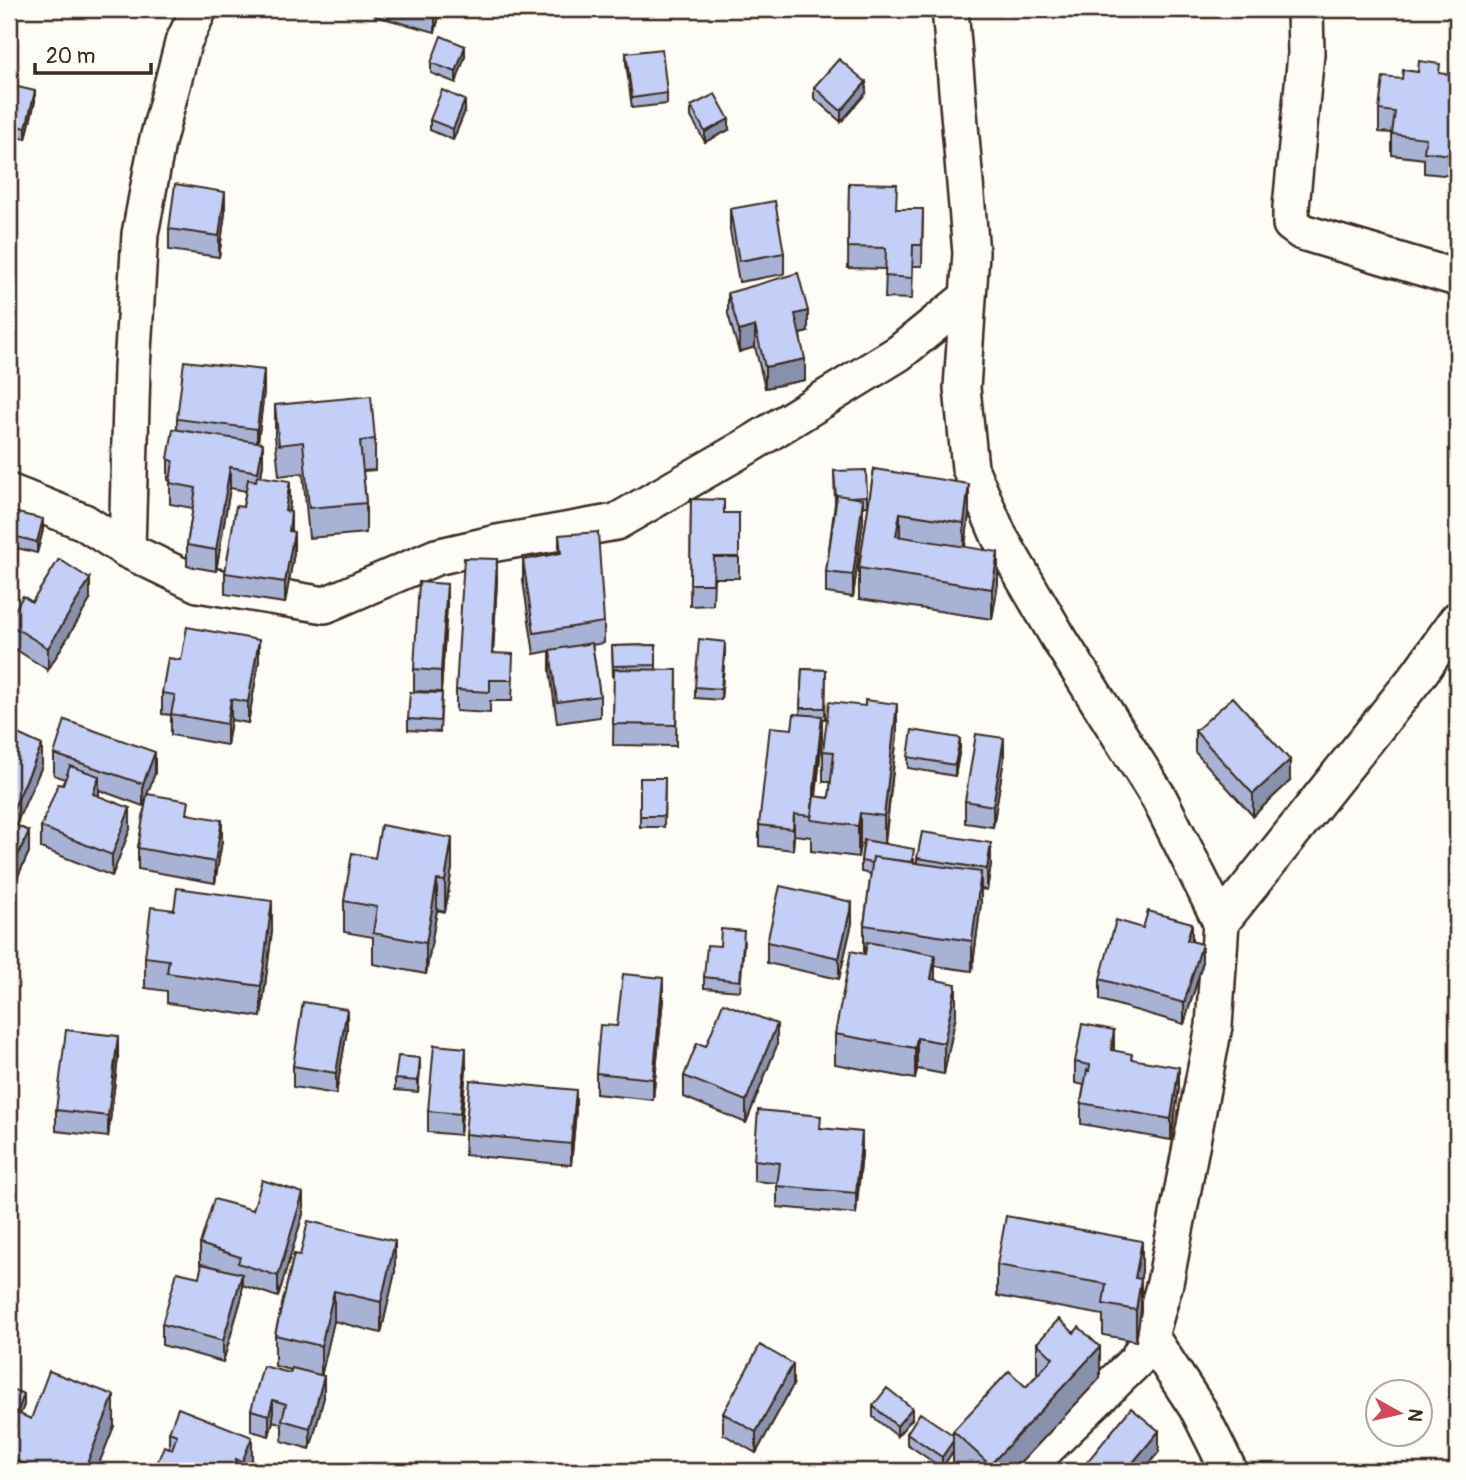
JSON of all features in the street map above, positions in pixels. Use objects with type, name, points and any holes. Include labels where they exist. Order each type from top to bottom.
[{"type":"street","points":[[127,550],[132,368],[140,234],[163,118],[183,43],[199,9]]},
{"type":"street","points":[[950,9],[971,253],[962,388],[970,468],[999,536],[1159,799],[1221,922],[1214,1026],[1166,1283],[1150,1336],[1137,1360],[1023,1471]]},
{"type":"street","points":[[1305,9],[1306,54],[1291,223],[1302,232],[1457,278]]},
{"type":"street","points":[[9,492],[85,522],[127,550],[198,584],[325,605],[436,558],[497,543],[616,522],[746,447],[899,353],[968,298]]},
{"type":"street","points":[[1221,922],[1419,674],[1457,620]]},
{"type":"street","points":[[1150,1336],[1199,1411],[1228,1471]]},
{"type":"building","points":[[441,36],[465,46],[456,72],[431,63]]},
{"type":"building","points":[[662,49],[667,93],[632,98],[626,53]]},
{"type":"building","points":[[839,59],[866,82],[841,111],[814,87]]},
{"type":"building","points":[[1419,61],[1440,64],[1439,73],[1457,76],[1457,147],[1453,146],[1453,155],[1424,152],[1426,138],[1392,134],[1395,112],[1379,110],[1383,77],[1402,79],[1403,70],[1418,72]]},
{"type":"building","points":[[9,85],[35,91],[26,128],[9,124]]},
{"type":"building","points":[[442,90],[465,100],[453,129],[430,120]]},
{"type":"building","points":[[715,94],[729,119],[705,132],[691,106]]},
{"type":"building","points":[[849,183],[897,184],[896,209],[923,209],[922,245],[913,245],[912,278],[885,276],[886,248],[848,247]]},
{"type":"building","points":[[175,184],[225,192],[219,236],[169,229]]},
{"type":"building","points":[[775,201],[784,253],[739,261],[730,209]]},
{"type":"building","points":[[798,273],[808,311],[795,314],[805,359],[765,367],[755,326],[739,331],[728,293]]},
{"type":"building","points":[[184,361],[264,370],[257,429],[177,419]]},
{"type":"building","points":[[371,396],[375,439],[360,441],[366,503],[309,508],[303,442],[279,445],[275,405]]},
{"type":"building","points":[[173,429],[263,443],[258,472],[230,467],[216,550],[187,545],[196,488],[170,483],[173,461],[168,459]]},
{"type":"building","points":[[874,469],[969,484],[964,523],[900,513],[896,536],[998,552],[992,589],[859,568]]},
{"type":"building","points":[[866,470],[867,496],[837,495],[836,498],[834,471]]},
{"type":"building","points":[[257,476],[290,481],[285,511],[291,512],[289,531],[294,532],[285,582],[225,573],[236,506],[243,507],[248,479],[256,481]]},
{"type":"building","points":[[837,495],[863,499],[853,575],[826,572]]},
{"type":"building","points":[[691,499],[724,500],[724,513],[739,513],[739,557],[714,557],[713,584],[690,584]]},
{"type":"building","points":[[9,511],[43,519],[37,542],[9,535]]},
{"type":"building","points":[[598,532],[604,622],[534,633],[523,560],[561,553],[559,535]]},
{"type":"building","points":[[9,547],[17,549],[12,572],[9,571]]},
{"type":"building","points":[[464,558],[497,559],[492,653],[513,654],[512,680],[490,680],[490,692],[456,690]]},
{"type":"building","points":[[59,559],[90,579],[48,648],[9,624],[9,620],[23,596],[32,602]]},
{"type":"building","points":[[419,582],[447,584],[441,671],[414,669]]},
{"type":"building","points":[[187,627],[259,640],[248,702],[231,699],[227,724],[171,714],[175,695],[162,693],[168,658],[181,660]]},
{"type":"building","points":[[699,639],[725,642],[721,689],[695,687]]},
{"type":"building","points":[[592,643],[600,696],[557,702],[550,650]]},
{"type":"building","points":[[656,645],[656,665],[613,666],[612,646]]},
{"type":"building","points":[[614,669],[677,670],[676,725],[613,724]]},
{"type":"building","points":[[802,669],[826,670],[825,708],[800,708]]},
{"type":"building","points":[[410,692],[442,693],[440,721],[408,719]]},
{"type":"building","points":[[1233,697],[1290,760],[1253,794],[1195,731]]},
{"type":"building","points":[[865,700],[897,704],[884,816],[860,813],[858,826],[811,820],[814,796],[829,798],[834,752],[823,751],[829,702],[865,706]]},
{"type":"building","points":[[794,714],[822,716],[811,816],[794,814],[793,829],[759,825],[770,727],[792,729]]},
{"type":"building","points":[[65,720],[155,752],[143,784],[54,754]]},
{"type":"building","points":[[9,730],[42,745],[12,812],[9,811]]},
{"type":"building","points":[[912,730],[960,738],[955,765],[908,757]]},
{"type":"building","points":[[976,734],[1004,738],[993,806],[965,801]]},
{"type":"building","points":[[70,766],[99,776],[93,794],[130,808],[112,855],[41,827],[58,784],[63,785]]},
{"type":"building","points":[[640,778],[665,778],[664,816],[640,816]]},
{"type":"building","points":[[147,794],[189,801],[187,814],[222,820],[215,862],[138,848]]},
{"type":"building","points":[[9,822],[29,831],[17,857],[9,853]]},
{"type":"building","points":[[381,825],[452,838],[445,881],[437,880],[426,943],[373,933],[377,907],[344,901],[352,853],[375,858]]},
{"type":"building","points":[[922,832],[991,843],[987,869],[917,858]]},
{"type":"building","points":[[864,840],[914,849],[912,862],[873,857],[872,863],[861,861]]},
{"type":"building","points":[[873,857],[981,872],[972,941],[864,925]]},
{"type":"building","points":[[780,886],[852,902],[839,958],[767,942]]},
{"type":"building","points":[[177,888],[272,901],[261,986],[167,973],[169,960],[145,957],[151,907],[174,910]]},
{"type":"building","points":[[1148,911],[1192,923],[1187,940],[1202,944],[1184,1003],[1100,979],[1116,920],[1143,928]]},
{"type":"building","points":[[721,929],[744,931],[740,981],[704,977],[707,945],[720,946]]},
{"type":"building","points":[[867,942],[935,955],[931,979],[956,984],[944,1043],[917,1038],[915,1048],[835,1034],[851,951],[865,954]]},
{"type":"building","points":[[623,974],[663,978],[653,1079],[596,1073],[600,1025],[617,1026]]},
{"type":"building","points":[[303,1002],[347,1009],[336,1073],[293,1066]]},
{"type":"building","points":[[723,1003],[777,1024],[746,1101],[684,1076],[697,1043],[706,1046]]},
{"type":"building","points":[[1082,1024],[1114,1030],[1111,1050],[1132,1054],[1131,1059],[1179,1067],[1171,1119],[1081,1103],[1090,1065],[1075,1062]]},
{"type":"building","points":[[66,1030],[118,1036],[108,1116],[56,1110]]},
{"type":"building","points":[[434,1045],[466,1048],[460,1114],[428,1111]]},
{"type":"building","points":[[398,1056],[420,1058],[418,1081],[395,1079]]},
{"type":"building","points":[[470,1080],[576,1090],[571,1144],[465,1134]]},
{"type":"building","points":[[758,1110],[821,1116],[820,1128],[862,1132],[856,1193],[777,1186],[780,1163],[754,1160]]},
{"type":"building","points":[[262,1180],[303,1193],[278,1276],[238,1263],[240,1257],[200,1244],[214,1199],[253,1210]]},
{"type":"building","points":[[1006,1216],[1142,1241],[1135,1278],[1141,1279],[1136,1310],[1103,1304],[1106,1284],[997,1265]]},
{"type":"building","points":[[308,1221],[395,1241],[381,1302],[334,1291],[321,1346],[275,1335],[294,1254],[300,1256]]},
{"type":"building","points":[[202,1264],[242,1274],[223,1341],[162,1324],[177,1272],[199,1277]]},
{"type":"building","points":[[1059,1319],[1074,1333],[1079,1327],[1100,1347],[990,1465],[953,1431],[1009,1371],[1026,1387],[1053,1358],[1037,1343]]},
{"type":"building","points":[[760,1345],[793,1364],[756,1432],[723,1413]]},
{"type":"building","points":[[263,1366],[290,1373],[292,1368],[324,1376],[310,1428],[282,1420],[286,1404],[273,1400],[269,1415],[251,1410]]},
{"type":"building","points":[[49,1371],[114,1395],[84,1471],[44,1471],[9,1458],[9,1428],[15,1412],[31,1419]]},
{"type":"building","points":[[9,1388],[24,1394],[10,1424],[9,1424]]},
{"type":"building","points":[[887,1388],[912,1408],[897,1426],[873,1406]]},
{"type":"building","points":[[178,1408],[252,1437],[242,1462],[236,1459],[232,1470],[236,1471],[154,1471],[164,1446],[172,1449],[177,1435],[169,1432]]},
{"type":"building","points":[[1131,1408],[1159,1431],[1126,1471],[1086,1471],[1082,1468]]},
{"type":"building","points":[[920,1413],[953,1435],[953,1441],[942,1457],[907,1433]]}]
